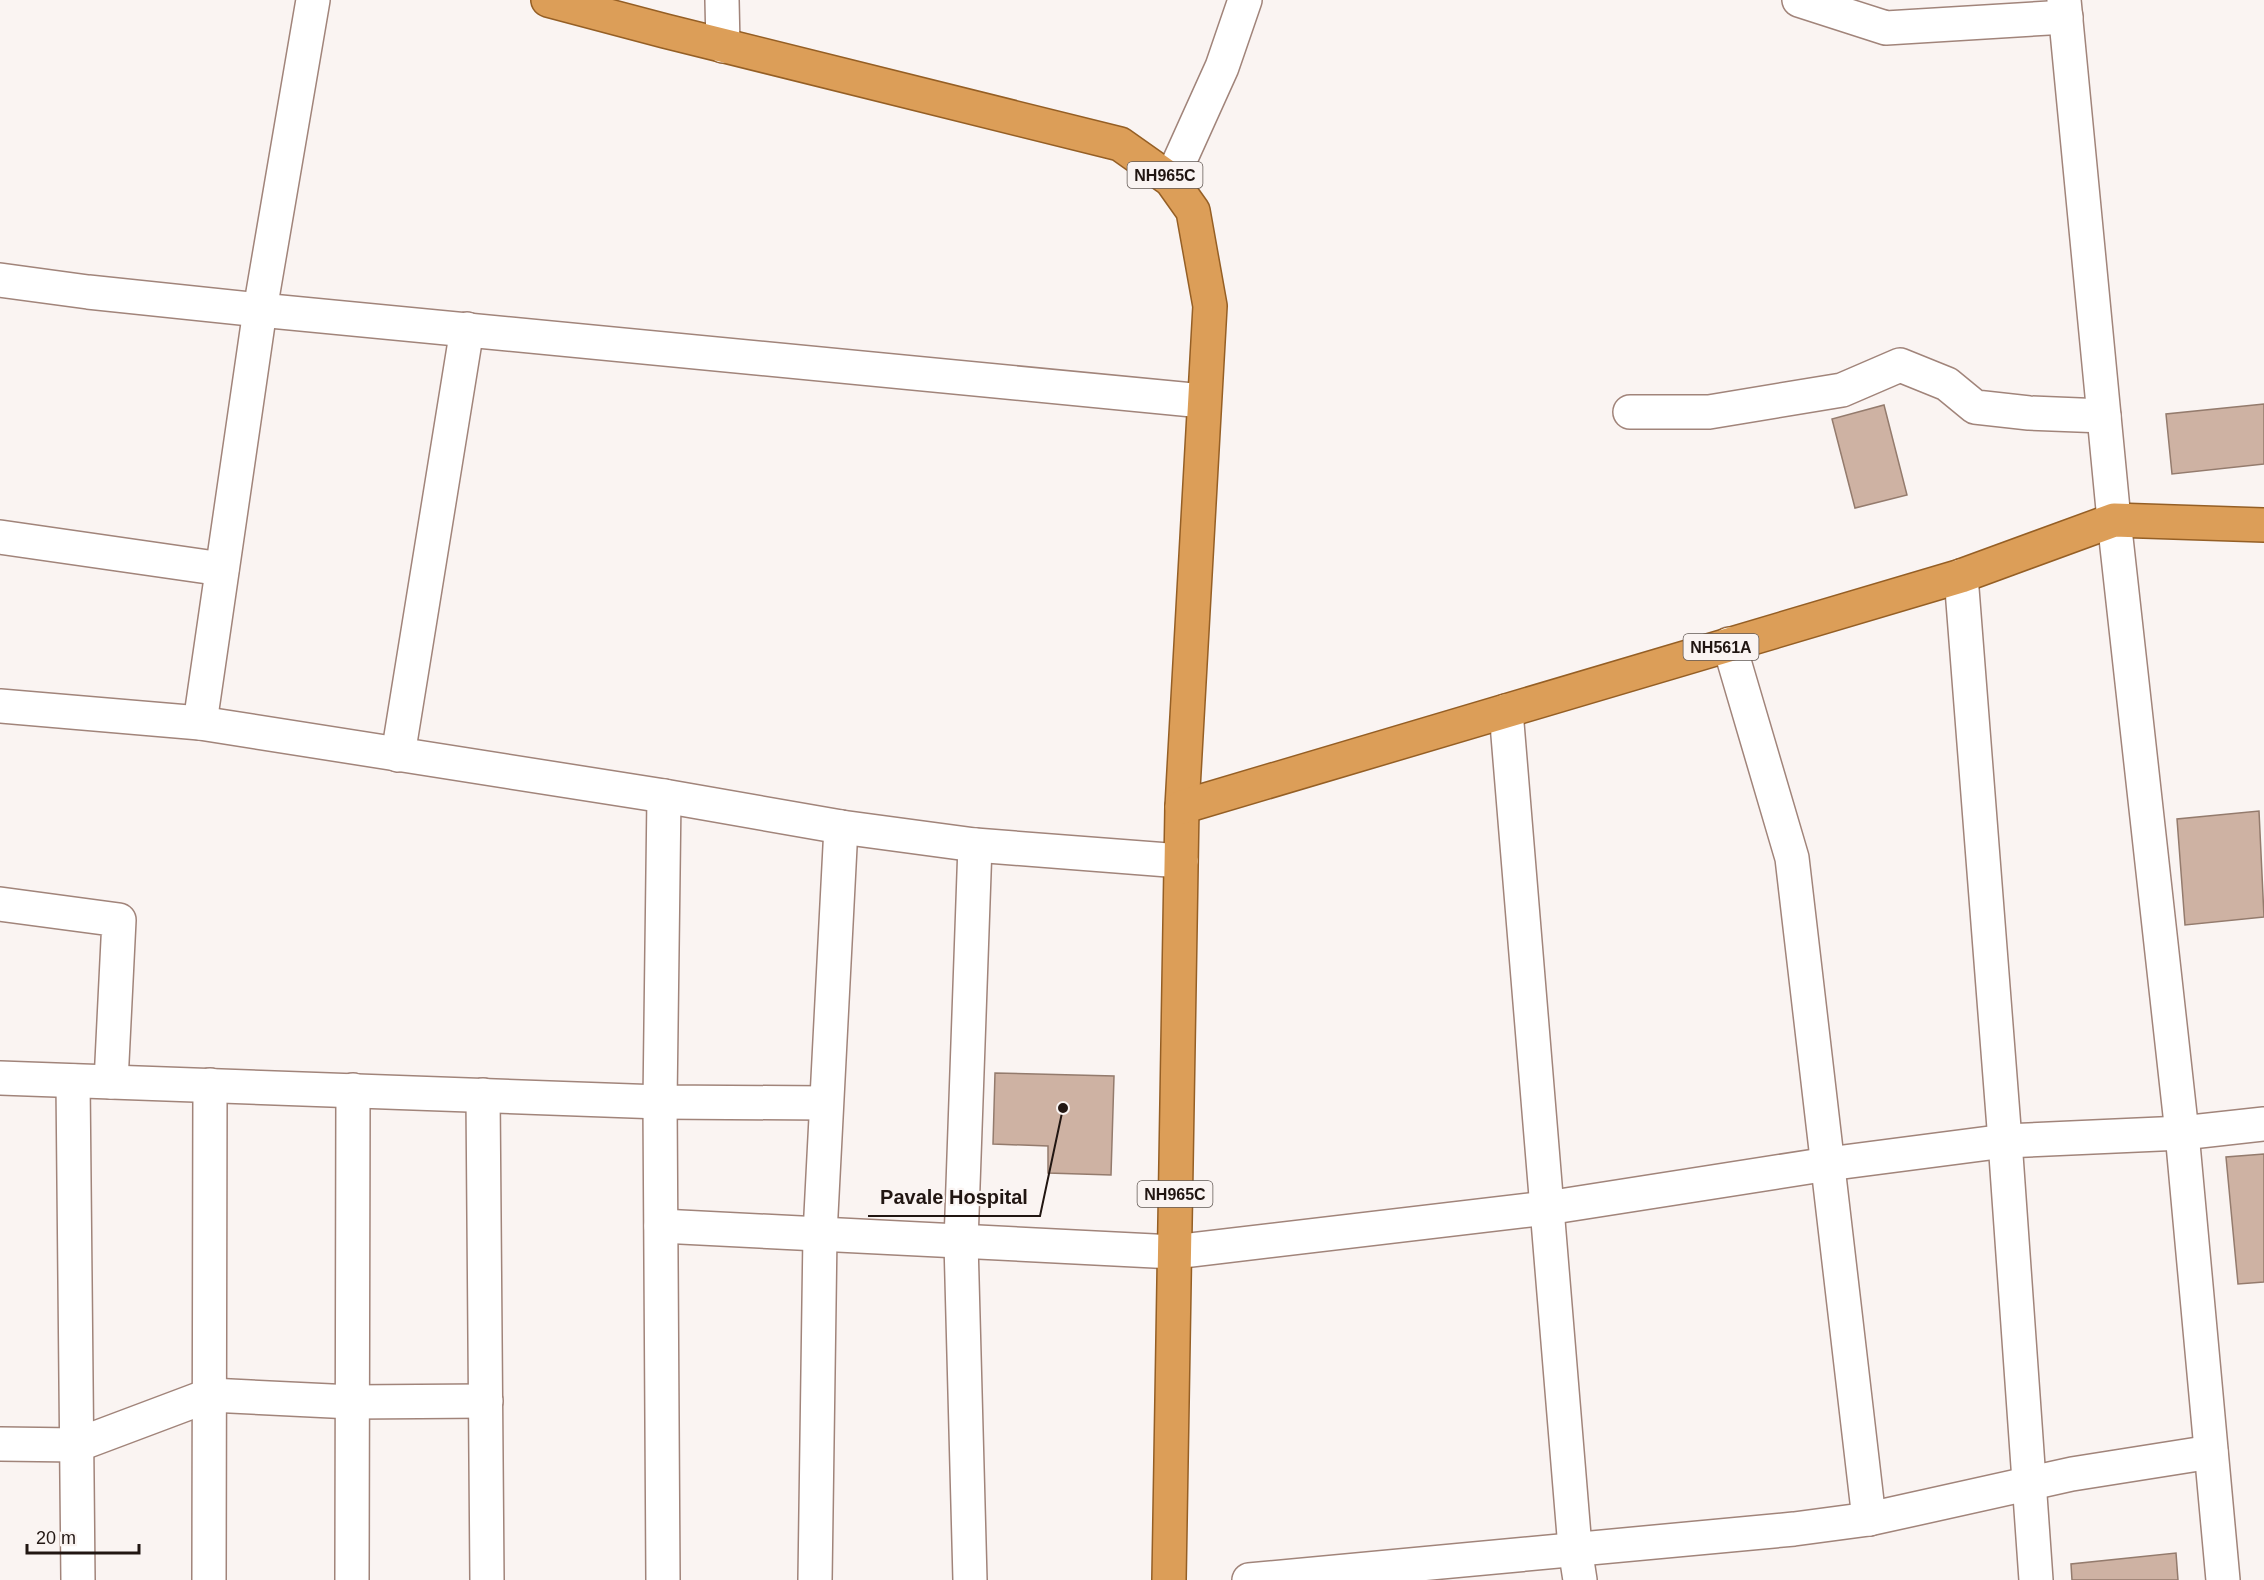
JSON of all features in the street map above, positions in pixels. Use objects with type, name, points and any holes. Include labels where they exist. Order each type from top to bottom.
[{"type":"highway","name":"NH965C","points":[[548,0],[723,46],[1120,144],[1171,180],[1192,211],[1210,306],[1182,807],[1169,1580]]},
{"type":"highway","name":"NH561A","points":[[1182,807],[1961,576],[2114,520],[2264,525]]},
{"type":"street","points":[[200,723],[260,310],[313,0]]},
{"type":"street","points":[[723,0],[723,46]]},
{"type":"street","points":[[1171,180],[1222,67],[1245,0]]},
{"type":"street","points":[[1799,0],[1886,28],[2065,9],[2114,520],[2182,1134],[2223,1580]]},
{"type":"street","points":[[0,280],[88,292],[260,310],[1203,401]]},
{"type":"street","points":[[398,755],[467,329]]},
{"type":"street","points":[[1630,412],[1709,412],[1842,390],[1900,365],[1947,384],[1975,407],[2029,413],[2104,416]]},
{"type":"street","points":[[0,537],[222,569]]},
{"type":"street","points":[[1961,576],[2036,1580]]},
{"type":"street","points":[[1729,644],[1792,858],[1869,1519]]},
{"type":"street","points":[[0,706],[200,723],[664,796],[841,827],[975,845],[1181,861]]},
{"type":"street","points":[[1506,711],[1578,1564]]},
{"type":"street","points":[[663,1580],[660,1102],[664,796]]},
{"type":"street","points":[[815,1580],[820,1234],[841,827]]},
{"type":"street","points":[[970,1580],[961,1242],[975,845]]},
{"type":"street","points":[[0,904],[119,920],[111,1082]]},
{"type":"street","points":[[0,1078],[660,1102],[826,1103]]},
{"type":"street","points":[[73,1081],[78,1580]]},
{"type":"street","points":[[209,1580],[210,1085]]},
{"type":"street","points":[[352,1580],[353,1090]]},
{"type":"street","points":[[483,1095],[487,1580]]},
{"type":"street","points":[[661,1226],[1174,1252],[1547,1208],[1828,1164],[2005,1141],[2182,1134],[2264,1124]]},
{"type":"street","points":[[0,1444],[77,1445],[210,1395],[352,1402],[486,1401]]},
{"type":"street","points":[[1249,1580],[1578,1564],[1869,1519],[2030,1483],[2211,1452]]},
{"type":"building","points":[[2264,404],[2264,464],[2172,474],[2166,414]]},
{"type":"building","points":[[1884,405],[1907,495],[1855,508],[1832,419]]},
{"type":"building","points":[[2259,811],[2264,917],[2185,925],[2177,819]]},
{"type":"building","points":[[995,1073],[1114,1076],[1111,1175],[1048,1173],[1048,1146],[993,1144]]},
{"type":"building","points":[[2264,1154],[2264,1282],[2238,1284],[2226,1157]]},
{"type":"building","points":[[2176,1553],[2178,1580],[2072,1580],[2071,1564]]},
{"type":"place","name":"Pavale Hospital","points":[[1063,1108]]}]
